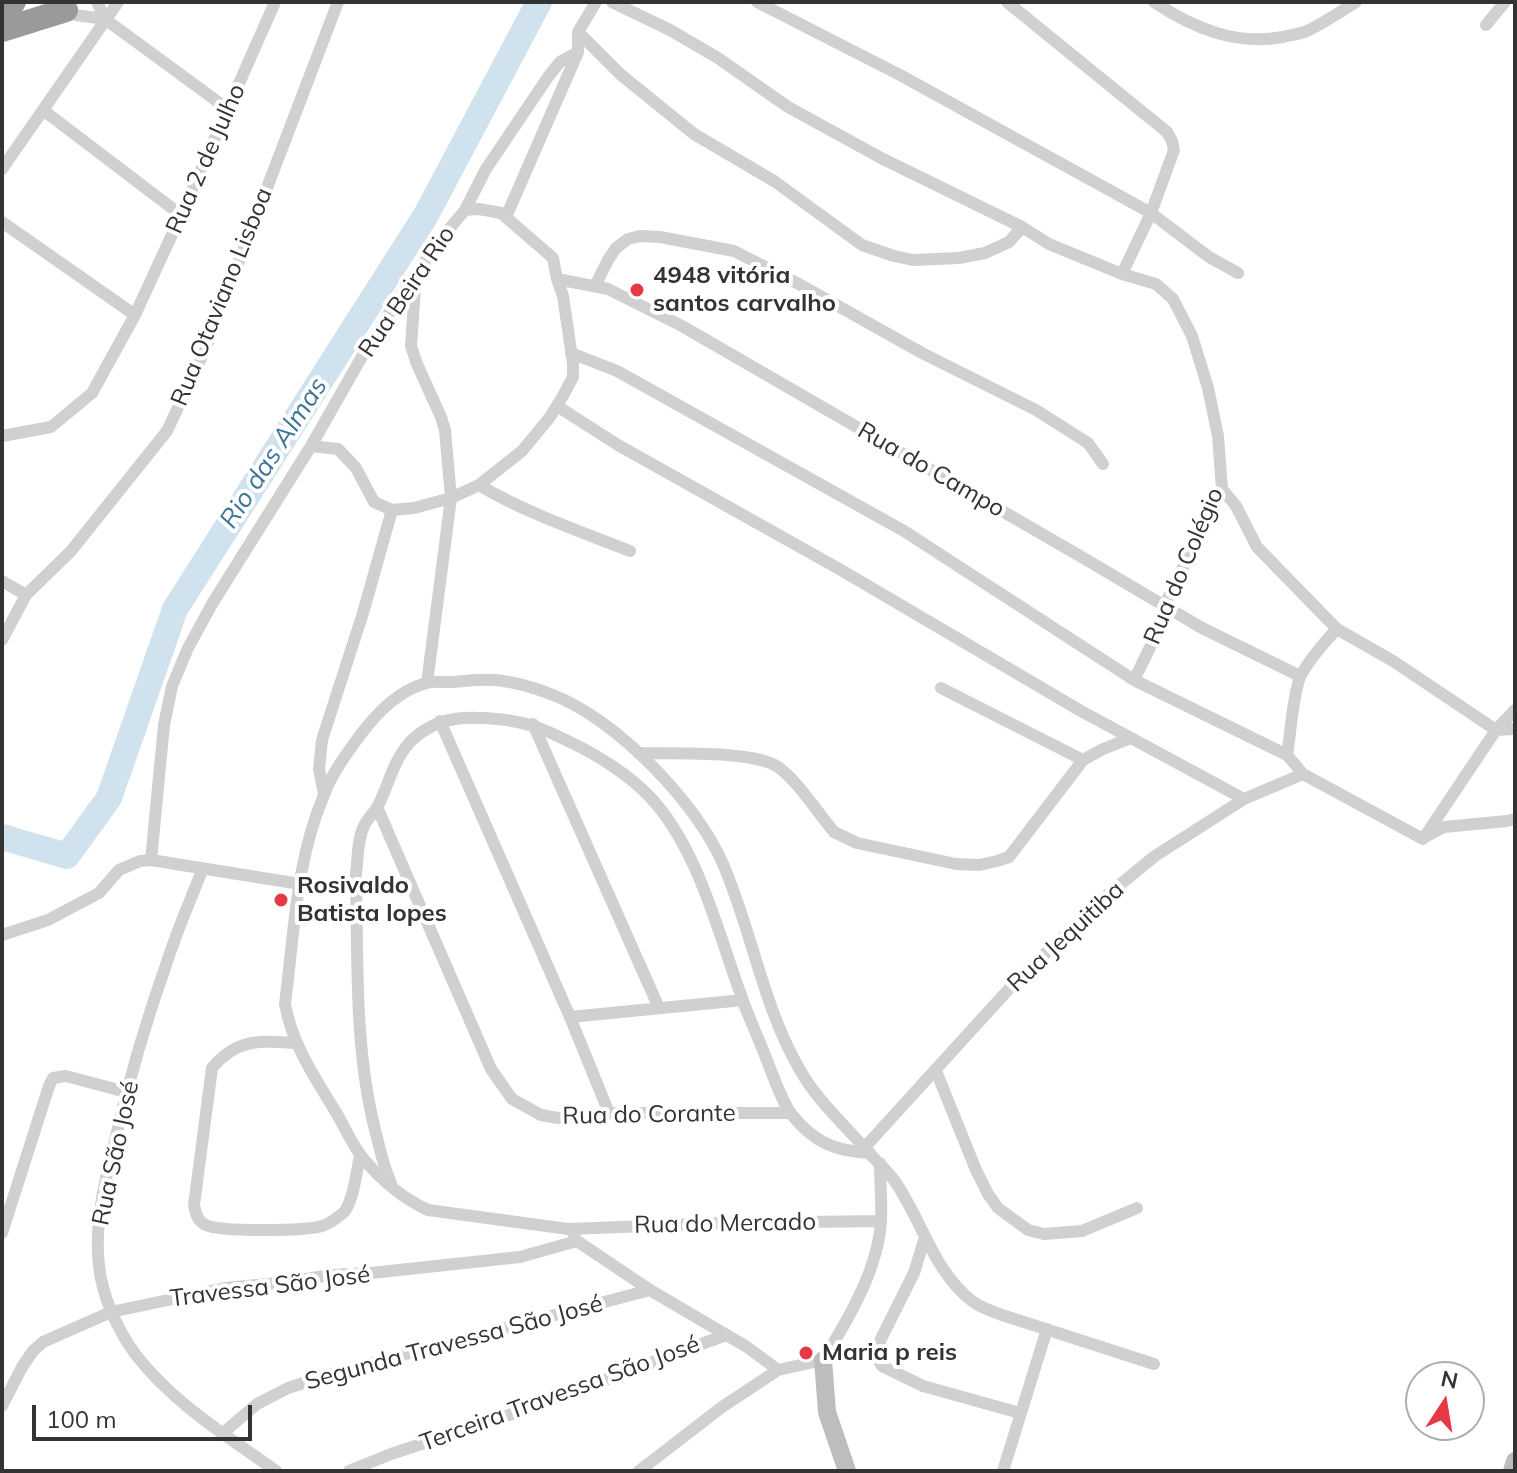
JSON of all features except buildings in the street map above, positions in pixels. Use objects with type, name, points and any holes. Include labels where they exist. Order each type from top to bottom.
[{"type":"highway","points":[[2,16],[14,2]]},
{"type":"highway","points":[[2,30],[60,6]]},
{"type":"street","points":[[97,2],[105,19],[229,110]]},
{"type":"street","points":[[2,169],[118,2]]},
{"type":"street","name":"Rua 2 de Julho","points":[[2,436],[51,427],[92,393],[135,315],[275,2]]},
{"type":"street","name":"Rua Otaviano Lisboa","points":[[2,640],[6,622],[26,595],[71,551],[167,431],[205,350],[338,2]]},
{"type":"street","points":[[506,217],[578,52],[578,32],[596,2]]},
{"type":"street","name":"Rua do Colégio","points":[[612,2],[670,30],[718,58],[788,107],[856,144],[1022,227],[1049,244],[1122,274],[1156,284],[1173,299],[1192,336],[1208,388],[1218,436],[1222,489],[1164,606],[1161,625],[1134,680]]},
{"type":"street","points":[[757,2],[900,75],[1151,213],[1209,257],[1238,273]]},
{"type":"street","points":[[1007,2],[1167,132],[1172,141],[1174,150],[1151,213],[1122,274]]},
{"type":"street","points":[[1154,2],[1196,26],[1249,40],[1305,32],[1356,2]]},
{"type":"street","points":[[1486,25],[1505,2]]},
{"type":"street","points":[[60,6],[75,15],[105,19]]},
{"type":"street","points":[[578,32],[620,74],[694,134],[774,181],[862,245],[913,260],[959,258],[985,253],[1009,242],[1022,227]]},
{"type":"street","name":"Rua Beira Rio","points":[[151,860],[164,725],[172,686],[188,648],[364,353],[440,240],[465,210],[486,169],[548,77],[560,62],[578,52]]},
{"type":"street","points":[[43,110],[181,215]]},
{"type":"street","points":[[311,446],[338,449],[356,468],[374,502],[392,510],[404,510],[451,498],[479,485],[522,451],[557,406],[573,377],[563,296],[553,258],[506,217],[490,210],[465,210]]},
{"type":"street","points":[[2,222],[135,315]]},
{"type":"street","points":[[595,286],[616,248],[628,239],[660,237],[734,251],[922,353],[1036,410],[1088,443],[1103,464]]},
{"type":"street","points":[[416,274],[411,346],[445,430],[451,498],[427,683]]},
{"type":"street","name":"Rua do Campo","points":[[557,279],[608,289],[682,326],[1164,606],[1300,676]]},
{"type":"street","points":[[571,353],[617,371],[904,531],[1134,680],[1287,755],[1303,774],[1423,839]]},
{"type":"street","points":[[557,406],[618,445],[1131,738],[1244,799]]},
{"type":"street","points":[[479,485],[552,521],[630,551]]},
{"type":"street","points":[[1222,489],[1236,506],[1257,547],[1337,629],[1416,676],[1496,730],[1515,729]]},
{"type":"street","points":[[324,794],[319,769],[322,740],[392,510]]},
{"type":"street","points":[[2,581],[26,595]]},
{"type":"street","points":[[1287,755],[1300,676],[1337,629]]},
{"type":"street","points":[[296,1043],[268,1041],[232,1049],[212,1068],[194,1205],[198,1218],[209,1227],[306,1229],[321,1226],[340,1216],[347,1208],[360,1155],[296,1043],[285,1004],[308,842],[324,794],[338,767],[371,721],[391,700],[427,683],[497,680],[554,695],[621,736],[679,795],[699,821],[722,862],[773,1010],[800,1071],[823,1105],[895,1181],[947,1275],[958,1289],[973,1301],[1002,1315],[1154,1364]]},
{"type":"street","points":[[941,688],[1083,760]]},
{"type":"street","points":[[1423,839],[1496,730],[1515,710]]},
{"type":"street","points":[[394,1190],[372,1119],[361,1055],[356,874],[363,826],[377,807],[402,750],[417,735],[440,721],[461,718],[533,724],[600,757],[649,795],[672,826],[713,912],[743,1000],[789,1113],[825,1145],[847,1152],[872,1154]]},
{"type":"street","points":[[440,721],[609,1113]]},
{"type":"street","points":[[533,724],[659,1008]]},
{"type":"street","points":[[638,753],[755,757],[777,766],[834,832],[841,836],[874,847],[979,865],[1009,857],[1083,760],[1131,738]]},
{"type":"street","name":"Rua Jequitiba","points":[[872,1154],[936,1071],[1018,979],[1111,892],[1155,856],[1244,799],[1303,774]]},
{"type":"street","name":"Rua do Corante","points":[[377,807],[491,1069],[512,1099],[541,1115],[558,1118],[609,1113],[789,1113]]},
{"type":"street","points":[[1423,839],[1444,827],[1515,819]]},
{"type":"street","points":[[2,935],[48,920],[99,893],[119,870],[140,861],[151,860],[300,884]]},
{"type":"street","name":"Rua São José","points":[[203,868],[168,959],[126,1092],[103,1188],[98,1227],[99,1267],[111,1312],[135,1354],[164,1387],[276,1471]]},
{"type":"street","points":[[570,1017],[743,1000]]},
{"type":"street","points":[[936,1071],[988,1194],[998,1208],[1028,1230],[1044,1234],[1082,1231],[1137,1208]]},
{"type":"street","points":[[2,1233],[53,1078],[66,1076],[126,1092]]},
{"type":"street","points":[[847,1471],[827,1412],[823,1360],[861,1291],[874,1258],[881,1221],[872,1154]]},
{"type":"street","name":"Rua do Mercado","points":[[360,1155],[394,1190],[428,1210],[568,1229],[881,1221]]},
{"type":"street","points":[[568,1229],[577,1241],[778,1370]]},
{"type":"street","points":[[925,1237],[914,1273],[875,1355],[882,1366],[905,1379],[1020,1413]]},
{"type":"street","name":"Travessa São José","points":[[2,1406],[22,1367],[43,1342],[111,1312],[225,1288],[520,1257],[577,1241]]},
{"type":"street","name":"Segunda Travessa São José","points":[[223,1433],[257,1404],[288,1388],[650,1290]]},
{"type":"street","points":[[1003,1471],[1047,1329]]},
{"type":"street","name":"Terceira Travessa São José","points":[[349,1471],[726,1335]]},
{"type":"street","points":[[639,1471],[722,1407],[778,1370],[823,1360]]},
{"type":"street","points":[[1512,1471],[1515,1461]]},
{"type":"waterway","name":"Rio das Almas","points":[[2,837],[67,856],[109,798],[175,609],[426,215],[539,2]]},
{"type":"place","name":"4948 vitória santos carvalho","points":[[637,290]]},
{"type":"place","name":"Rosivaldo Batista lopes","points":[[281,900]]},
{"type":"place","name":"Maria p reis","points":[[806,1353]]}]
